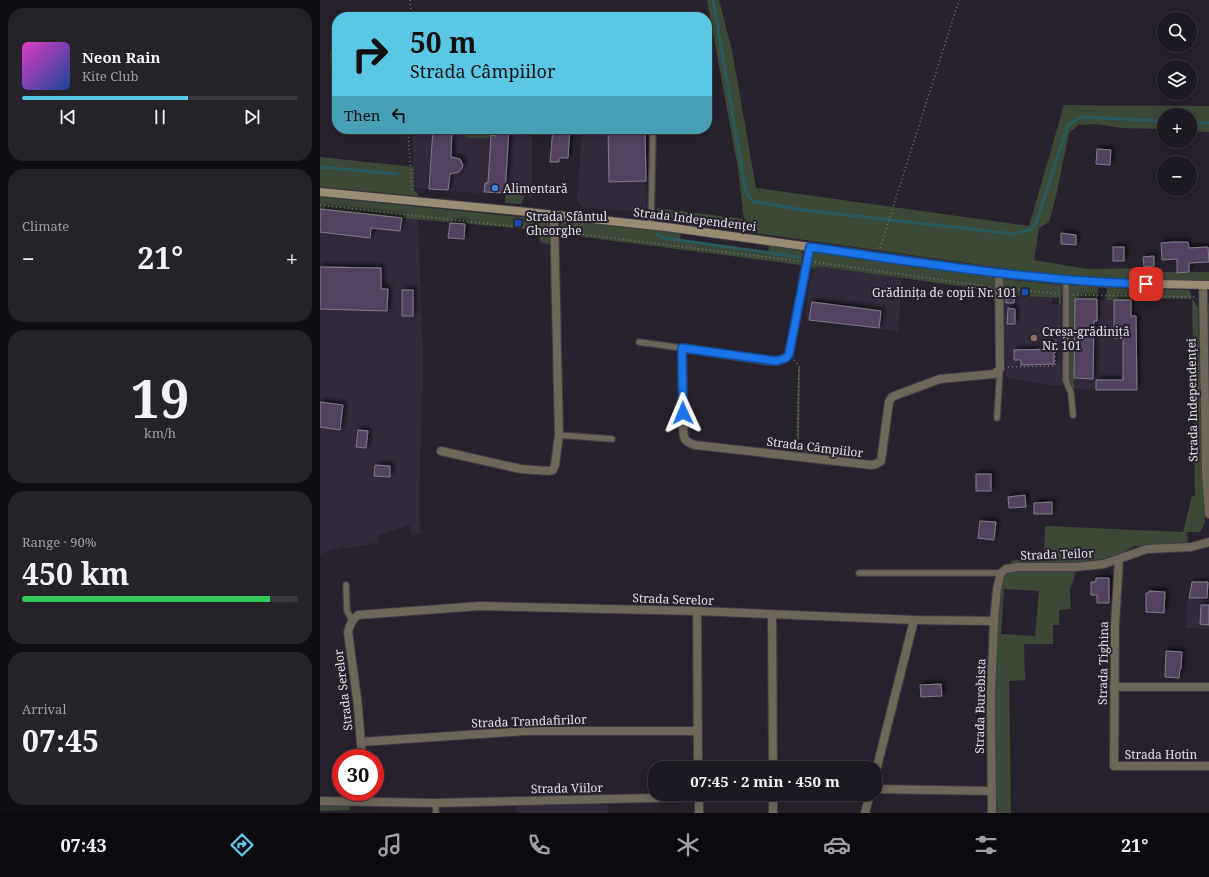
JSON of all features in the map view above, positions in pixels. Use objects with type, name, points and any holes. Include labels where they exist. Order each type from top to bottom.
[{"type":"main road","name":"Strada Independenței","points":[[320,192],[652,226],[999,273],[1104,283],[1206,285]]},
{"type":"street","points":[[441,451],[521,469],[548,471],[552,470],[555,465],[559,435],[554,215]]},
{"type":"street","points":[[682,348],[776,361],[786,358],[789,354],[810,247]]},
{"type":"street","points":[[999,273],[1000,369]]},
{"type":"street","name":"Strada Independenței","points":[[1206,285],[1203,297],[1207,416],[1206,472],[1209,514]]},
{"type":"street","name":"Strada Câmpiilor","points":[[682,348],[683,427],[684,438],[687,443],[871,465],[876,464],[881,460],[889,402],[892,397],[940,378],[994,374],[1000,369]]},
{"type":"street","name":"Strada Teilor","points":[[1001,573],[1006,569],[1017,567],[1076,567],[1104,564],[1120,560],[1131,554],[1147,549],[1191,547],[1209,542]]},
{"type":"street","name":"Strada Tighina","points":[[1114,766],[1115,625],[1120,560]]},
{"type":"street","points":[[994,622],[997,589],[1001,573]]},
{"type":"street","name":"Strada Serelor","points":[[361,749],[358,706],[348,632],[352,620],[358,615],[480,606],[697,611],[772,615],[994,622]]},
{"type":"street","points":[[697,611],[698,761]]},
{"type":"street","points":[[772,615],[773,761]]},
{"type":"street","points":[[879,761],[914,620]]},
{"type":"street","name":"Strada Burebista","points":[[992,813],[991,695],[994,622]]},
{"type":"street","points":[[1114,687],[1209,687]]},
{"type":"street","name":"Strada Trandafirilor","points":[[361,742],[525,731],[698,731]]},
{"type":"street","name":"Strada Hotin","points":[[1114,766],[1209,766]]},
{"type":"street","points":[[882,789],[992,791]]},
{"type":"street","name":"Strada Viilor","points":[[320,801],[435,803],[648,797]]},
{"type":"street","points":[[699,801],[699,813]]},
{"type":"street","points":[[773,801],[773,813]]},
{"type":"street","points":[[865,813],[868,801]]},
{"type":"lane","points":[[652,226],[653,134]]},
{"type":"lane","points":[[1066,280],[1066,381],[1071,393],[1074,415]]},
{"type":"lane","points":[[639,342],[682,348]]},
{"type":"lane","points":[[997,418],[1000,369]]},
{"type":"lane","points":[[559,435],[612,439]]},
{"type":"lane","points":[[859,573],[1001,573]]},
{"type":"lane","name":"Strada Serelor","points":[[346,584],[348,612],[352,620]]},
{"type":"lane","points":[[435,803],[436,813]]},
{"type":"path","points":[[410,0],[411,12]]},
{"type":"path","points":[[877,256],[959,0]]},
{"type":"path","points":[[408,134],[412,201]]},
{"type":"path","points":[[320,205],[554,231],[807,262],[999,288],[1065,295],[1203,297]]},
{"type":"path","points":[[1000,369],[1013,366],[1055,366],[1056,339]]},
{"type":"path","points":[[789,354],[799,366],[798,443],[796,456]]},
{"type":"shaded area","points":[[412,134],[532,134],[532,197],[505,193],[478,193],[414,188]]},
{"type":"shaded area","points":[[582,134],[645,134],[646,212],[584,208],[577,201]]},
{"type":"shaded area","points":[[320,209],[418,219],[423,391],[419,503],[420,534],[412,535],[409,525],[378,536],[379,542],[345,549],[344,546],[320,554]]},
{"type":"shaded area","points":[[816,266],[902,278],[898,331],[809,320],[805,314],[810,278]]},
{"type":"shaded area","name":"Creșa-grădiniță Nr. 101","points":[[1004,295],[1052,298],[1052,304],[1061,304],[1062,386],[1006,378]]},
{"type":"shaded area","points":[[1075,299],[1131,300],[1131,315],[1136,316],[1137,390],[1074,389]]},
{"type":"shaded area","points":[[1187,599],[1209,600],[1209,629],[1186,628]]},
{"type":"shaded area","points":[[608,804],[608,813],[517,813],[516,806]]},
{"type":"green space","points":[[707,0],[719,0],[732,50],[756,188],[1029,226],[1064,105],[1209,106],[1209,132],[1197,131],[1197,108],[1157,108],[1157,129],[1121,128],[1096,124],[1079,125],[1069,133],[1049,222],[1039,228],[1034,260],[1088,269],[1154,268],[1154,272],[1209,272],[1209,282],[1142,281],[1066,277],[657,219],[657,208],[744,219],[738,169],[712,27],[712,12],[709,12]]},
{"type":"green space","points":[[332,48],[332,111],[330,51]]},
{"type":"green space","points":[[464,135],[491,135],[491,138],[468,138]]},
{"type":"green space","points":[[320,157],[414,167],[414,188],[418,196],[320,187]]},
{"type":"green space","points":[[505,193],[525,196],[521,204],[505,203]]},
{"type":"green space","points":[[320,197],[550,220],[551,245],[540,242],[539,230],[320,209]]},
{"type":"green space","points":[[561,220],[681,232],[680,241],[768,254],[769,245],[803,250],[801,265],[560,234]]},
{"type":"green space","points":[[814,252],[994,277],[995,291],[816,266],[814,270],[811,265]]},
{"type":"green space","points":[[1004,279],[1062,285],[1061,304],[1059,304],[1059,298],[1004,295]]},
{"type":"green space","points":[[1068,285],[1098,286],[1097,299],[1075,299],[1074,389],[1068,381]]},
{"type":"green space","points":[[1107,288],[1190,290],[1192,299],[1134,298],[1131,300],[1106,300]]},
{"type":"green space","points":[[1192,299],[1198,307],[1205,522],[1200,532],[1187,532],[1188,543],[1135,546],[1113,557],[1083,562],[1039,565],[1012,563],[1010,561],[1044,556],[1045,526],[1183,532],[1192,496],[1195,496]]},
{"type":"green space","points":[[1209,303],[1209,410],[1207,306]]},
{"type":"green space","points":[[798,367],[800,367],[799,444],[812,454],[795,452],[797,444]]},
{"type":"green space","points":[[1012,570],[1076,571],[1070,590],[1071,609],[1059,610],[1059,625],[1053,625],[1053,644],[1024,644],[1025,680],[1009,681],[1011,813],[997,813],[994,704],[996,634],[1001,582],[1006,574]],"holes":[[[1004,589],[1039,591],[1035,636],[1001,634]]]},
{"type":"green space","points":[[320,803],[349,803],[350,810],[320,811]]},
{"type":"building","points":[[433,134],[452,134],[451,157],[460,159],[463,165],[462,168],[459,172],[450,174],[448,190],[429,189]]},
{"type":"building","points":[[496,134],[509,134],[505,193],[484,192],[485,183],[488,183],[491,135],[496,136]]},
{"type":"building","points":[[553,134],[570,134],[568,158],[559,158],[559,162],[550,162]]},
{"type":"building","points":[[608,134],[645,134],[646,181],[609,182]]},
{"type":"building","points":[[1097,149],[1111,150],[1110,165],[1096,164]]},
{"type":"building","points":[[320,209],[402,218],[400,231],[371,228],[370,238],[320,232]]},
{"type":"building","points":[[450,223],[465,224],[464,239],[448,238]]},
{"type":"building","points":[[1061,233],[1076,235],[1076,245],[1061,244]]},
{"type":"building","points":[[1188,242],[1189,248],[1208,247],[1209,262],[1189,263],[1189,272],[1177,273],[1177,259],[1162,260],[1161,243]]},
{"type":"building","points":[[1113,247],[1124,247],[1124,261],[1113,261]]},
{"type":"building","points":[[1154,256],[1154,266],[1144,267],[1143,257]]},
{"type":"building","points":[[320,267],[381,268],[381,289],[388,289],[387,311],[320,309]]},
{"type":"building","points":[[402,290],[413,290],[413,316],[402,316]]},
{"type":"building","points":[[1006,295],[1015,296],[1014,303],[1006,303]]},
{"type":"building","points":[[1075,299],[1097,299],[1097,321],[1094,321],[1093,379],[1074,378]]},
{"type":"building","points":[[1114,300],[1131,300],[1131,316],[1136,316],[1137,390],[1096,390],[1096,380],[1123,380],[1123,338],[1114,338]]},
{"type":"building","points":[[812,302],[881,311],[879,328],[809,320]]},
{"type":"building","points":[[1008,308],[1015,309],[1015,324],[1007,324]]},
{"type":"building","points":[[1054,349],[1054,364],[1021,365],[1021,360],[1014,360],[1014,350]]},
{"type":"building","points":[[320,402],[343,405],[340,430],[320,427]]},
{"type":"building","points":[[358,430],[368,431],[366,448],[356,447]]},
{"type":"building","points":[[375,465],[390,466],[390,477],[374,476]]},
{"type":"building","points":[[976,474],[991,474],[991,491],[976,491]]},
{"type":"building","points":[[1025,495],[1026,507],[1009,508],[1008,497]]},
{"type":"building","points":[[1052,502],[1052,514],[1034,514],[1034,503]]},
{"type":"building","points":[[980,521],[996,522],[994,540],[978,538]]},
{"type":"building","points":[[1096,578],[1109,578],[1109,603],[1097,603],[1097,595],[1091,595],[1091,582],[1096,582]]},
{"type":"building","points":[[1192,582],[1208,582],[1207,598],[1189,598]]},
{"type":"building","points":[[1149,591],[1165,592],[1164,613],[1146,612],[1146,593],[1149,593]]},
{"type":"building","points":[[1201,605],[1209,605],[1209,625],[1200,624]]},
{"type":"building","points":[[1166,651],[1182,652],[1179,678],[1165,677]]},
{"type":"building","points":[[941,684],[942,696],[921,697],[920,685]]},
{"type":"waterway","points":[[713,0],[746,192],[752,201],[803,210],[1014,234],[1031,229],[1036,223],[1068,125],[1081,117],[1157,121]]},
{"type":"waterway","points":[[1197,123],[1209,123]]},
{"type":"waterway","points":[[320,167],[397,174]]},
{"type":"waterway","points":[[657,234],[664,238],[799,257]]},
{"type":"place","name":"Alimentară","points":[[495,188]]},
{"type":"place","name":"Strada Sfântul Gheorghe","points":[[518,223]]},
{"type":"place","name":"Grădinița de copii Nr. 101","points":[[1025,292]]},
{"type":"place","name":"Creșa-grădiniță Nr. 101","points":[[1034,338]]},
{"type":"route","points":[[683,413],[682,348],[776,361],[786,358],[789,354],[810,247],[1044,278],[1104,283],[1146,284]]}]
